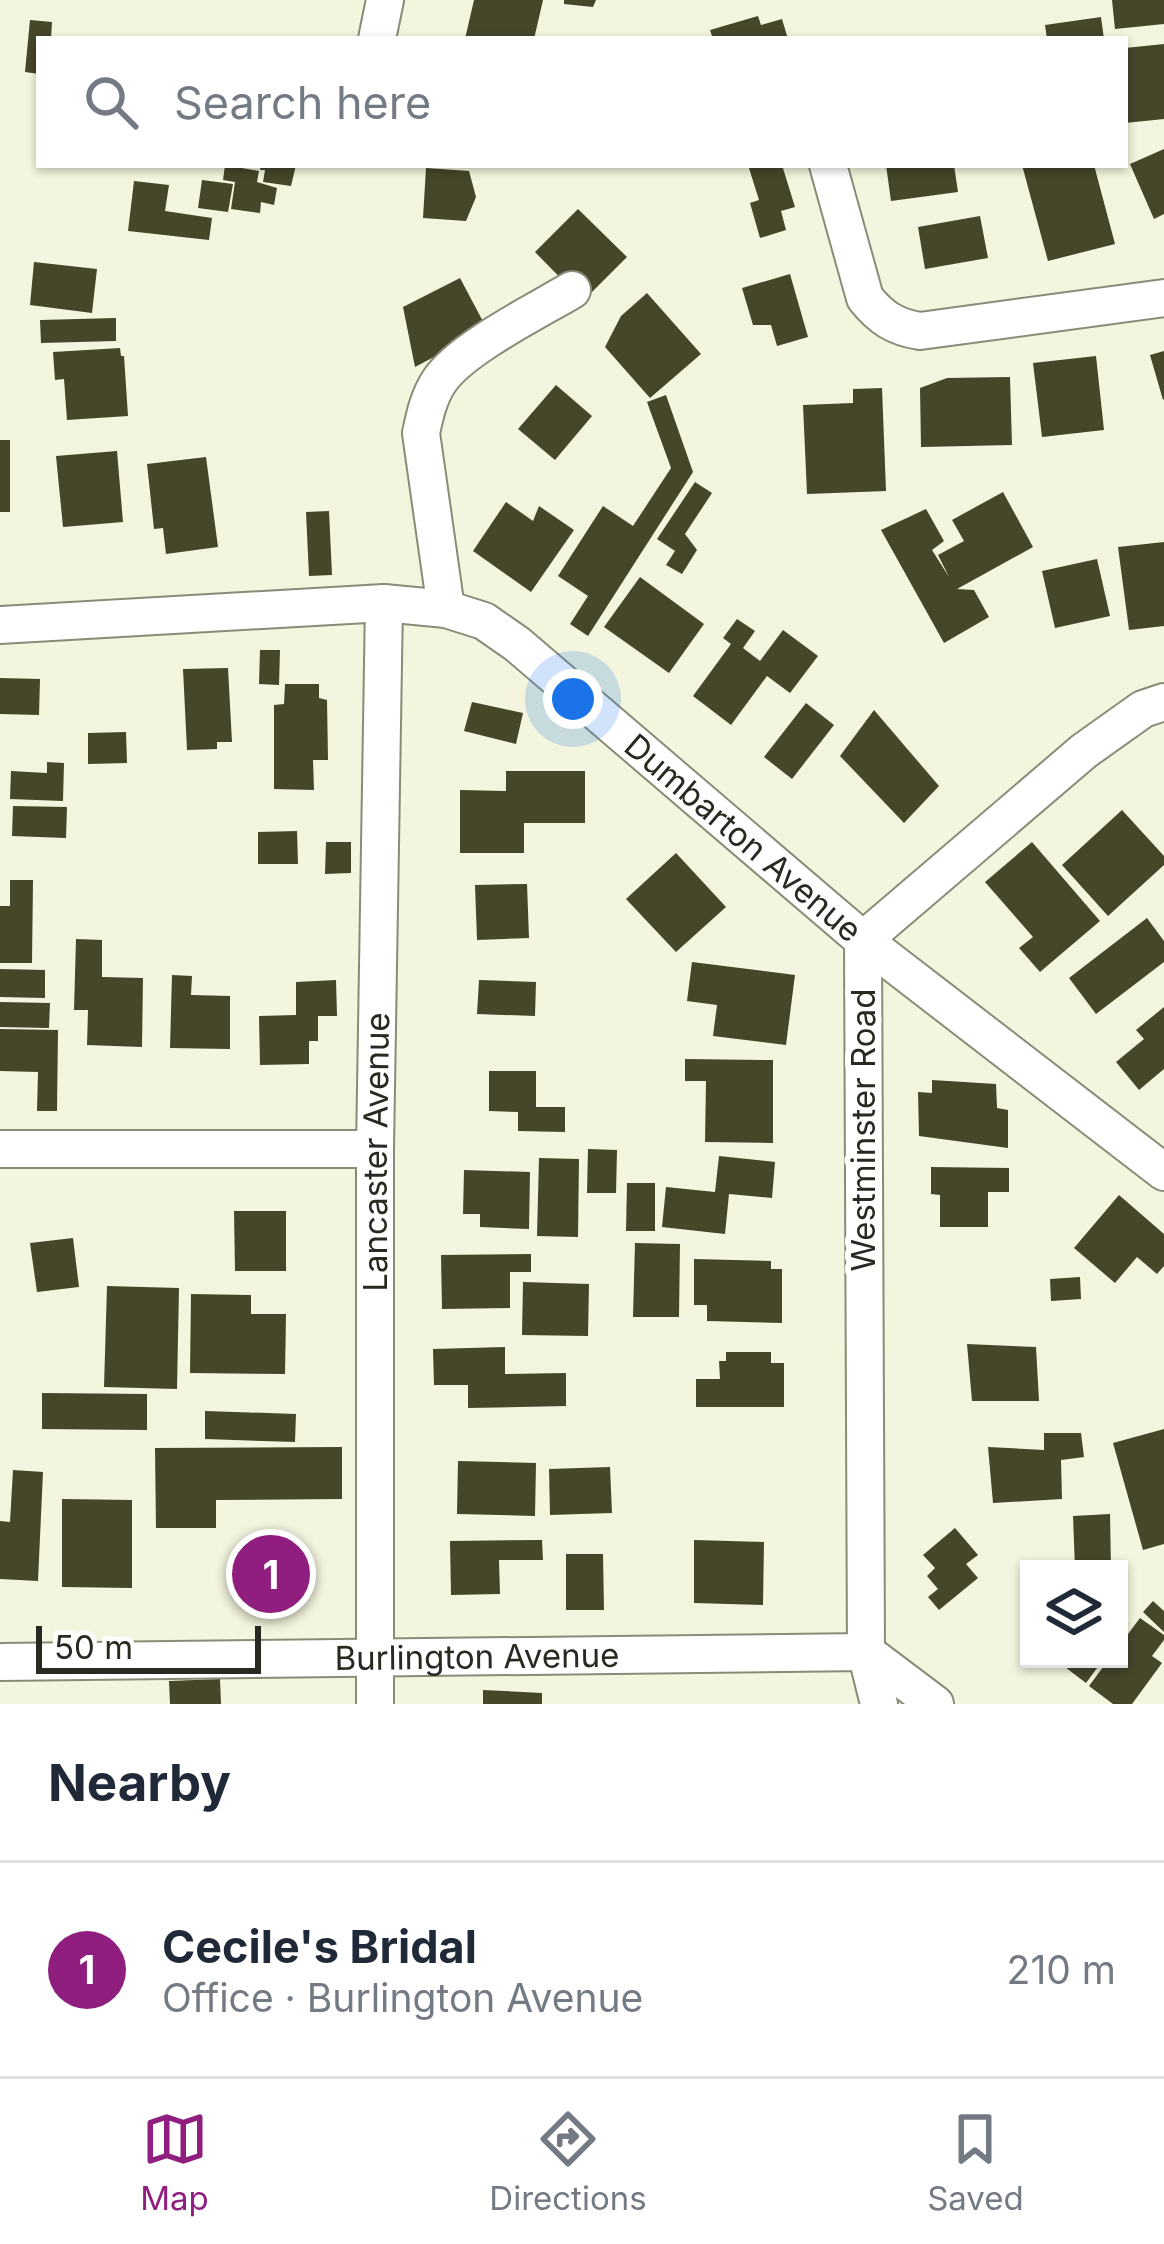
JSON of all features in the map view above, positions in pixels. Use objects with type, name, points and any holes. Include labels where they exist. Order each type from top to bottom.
[{"type":"street","points":[[378,36],[384,0]]},
{"type":"street","points":[[829,168],[866,298],[879,315],[898,327],[920,331],[1164,298]]},
{"type":"street","points":[[446,609],[421,433],[427,404],[441,378],[462,357],[572,290]]},
{"type":"street","name":"Dumbarton Avenue","points":[[0,625],[384,603],[446,609],[484,621],[517,644],[862,940],[1164,1172]]},
{"type":"street","name":"Lancaster Avenue","points":[[375,1704],[375,1149],[384,603]]},
{"type":"street","name":"Westminster Road","points":[[879,1704],[866,1652],[862,940],[1084,751],[1143,709],[1164,702]]},
{"type":"street","points":[[0,1150],[375,1149]]},
{"type":"street","points":[[866,1652],[935,1704]]},
{"type":"street","name":"Burlington Avenue","points":[[0,1662],[866,1652]]},
{"type":"building","points":[[474,0],[543,0],[535,36],[466,36]]},
{"type":"building","points":[[564,0],[596,0],[593,7],[564,4]]},
{"type":"building","points":[[1112,0],[1164,0],[1164,24],[1115,29]]},
{"type":"building","points":[[758,16],[761,25],[782,19],[787,36],[712,36],[710,30]]},
{"type":"building","points":[[1101,17],[1104,36],[1047,36],[1045,25]]},
{"type":"building","points":[[30,20],[52,22],[51,36],[36,36],[36,74],[25,72]]},
{"type":"building","points":[[1164,44],[1164,119],[1128,123],[1128,48]]},
{"type":"building","points":[[1164,149],[1164,214],[1154,219],[1130,164]]},
{"type":"building","points":[[225,168],[259,171],[257,182],[277,188],[274,205],[261,202],[260,213],[231,209],[235,182],[223,180]]},
{"type":"building","points":[[295,168],[291,186],[263,182],[265,170],[260,170]]},
{"type":"building","points":[[426,168],[469,171],[476,197],[466,221],[423,218]]},
{"type":"building","points":[[749,168],[783,168],[795,207],[781,211],[786,230],[760,238],[750,203],[759,200]]},
{"type":"building","points":[[886,168],[954,168],[958,192],[891,201]]},
{"type":"building","points":[[1023,168],[1095,168],[1115,244],[1048,261]]},
{"type":"building","points":[[202,180],[233,184],[228,212],[198,208]]},
{"type":"building","points":[[134,181],[169,185],[165,211],[212,218],[209,240],[128,231]]},
{"type":"building","points":[[578,209],[627,257],[583,301],[535,252]]},
{"type":"building","points":[[980,216],[988,258],[925,269],[918,227]]},
{"type":"building","points":[[34,262],[97,269],[92,313],[30,305]]},
{"type":"building","points":[[790,274],[808,337],[777,346],[771,325],[753,325],[742,288]]},
{"type":"building","points":[[460,278],[487,329],[415,367],[403,307]]},
{"type":"building","points":[[647,293],[701,354],[650,398],[605,347],[621,316]]},
{"type":"building","points":[[116,318],[116,341],[41,343],[40,320]]},
{"type":"building","points":[[120,348],[128,416],[67,420],[64,379],[55,380],[53,352]]},
{"type":"building","points":[[1164,351],[1164,399],[1163,400],[1150,355]]},
{"type":"building","points":[[1096,356],[1104,430],[1042,437],[1033,363]]},
{"type":"building","points":[[1010,377],[1012,445],[921,447],[920,388],[947,378]]},
{"type":"building","points":[[556,385],[592,416],[555,460],[518,429]]},
{"type":"building","points":[[882,388],[886,491],[807,494],[803,405],[853,403],[853,389]]},
{"type":"building","points":[[666,395],[693,472],[588,636],[570,624],[588,596],[558,576],[603,506],[633,526],[671,468],[647,402]]},
{"type":"building","points":[[0,440],[10,440],[10,512],[0,512]]},
{"type":"building","points":[[117,451],[123,522],[63,527],[56,456]]},
{"type":"building","points":[[206,457],[218,547],[166,554],[163,528],[154,529],[147,464]]},
{"type":"building","points":[[695,482],[712,493],[685,534],[697,550],[682,574],[666,565],[675,551],[657,539]]},
{"type":"building","points":[[1003,492],[1033,547],[957,589],[974,590],[989,617],[944,643],[881,530],[926,509],[944,541],[932,550],[949,577],[938,555],[964,541],[952,520]]},
{"type":"building","points":[[506,502],[533,521],[539,506],[574,530],[531,592],[473,551]]},
{"type":"building","points":[[329,511],[332,575],[309,576],[306,512]]},
{"type":"building","points":[[1164,542],[1164,626],[1129,630],[1118,547]]},
{"type":"building","points":[[1097,559],[1110,616],[1055,628],[1042,571]]},
{"type":"building","points":[[640,577],[704,624],[669,673],[604,627]]},
{"type":"building","points":[[737,619],[755,631],[743,648],[760,661],[783,630],[818,656],[790,693],[767,676],[731,725],[693,696],[731,644],[723,638]]},
{"type":"building","points":[[260,650],[280,650],[279,685],[259,684]]},
{"type":"building","points":[[228,668],[232,742],[217,742],[217,749],[187,750],[183,669]]},
{"type":"building","points":[[0,678],[40,679],[39,715],[0,714]]},
{"type":"building","points":[[285,684],[319,684],[319,698],[327,700],[328,760],[313,760],[314,790],[274,789],[274,705],[284,704]]},
{"type":"building","points":[[472,702],[523,713],[516,744],[464,731]]},
{"type":"building","points":[[806,703],[834,725],[792,779],[764,757]]},
{"type":"building","points":[[874,710],[939,786],[904,823],[840,756]]},
{"type":"building","points":[[126,732],[127,763],[88,764],[88,733]]},
{"type":"building","points":[[47,762],[64,763],[63,801],[10,799],[11,771],[47,773]]},
{"type":"building","points":[[506,771],[585,771],[585,823],[524,823],[524,853],[460,853],[460,790],[506,791]]},
{"type":"building","points":[[13,806],[67,807],[66,838],[12,836]]},
{"type":"building","points":[[1122,810],[1164,856],[1164,865],[1108,916],[1062,865]]},
{"type":"building","points":[[297,831],[298,864],[258,864],[258,832]]},
{"type":"building","points":[[326,842],[351,842],[351,873],[325,874]]},
{"type":"building","points":[[1032,842],[1100,921],[1040,972],[1019,948],[1033,937],[985,882]]},
{"type":"building","points":[[676,853],[726,907],[676,952],[626,899]]},
{"type":"building","points":[[10,880],[33,880],[32,963],[0,963],[0,906],[10,906]]},
{"type":"building","points":[[527,884],[529,938],[477,940],[475,885]]},
{"type":"building","points":[[1147,918],[1164,941],[1164,962],[1096,1014],[1069,978]]},
{"type":"building","points":[[76,939],[102,940],[102,977],[143,978],[142,1047],[87,1045],[88,1010],[74,1010]]},
{"type":"building","points":[[692,962],[795,975],[786,1045],[713,1036],[717,1005],[687,1001]]},
{"type":"building","points":[[0,969],[45,970],[45,998],[0,997]]},
{"type":"building","points":[[172,975],[192,976],[191,995],[230,996],[230,1049],[170,1048]]},
{"type":"building","points":[[336,980],[337,1016],[318,1016],[318,1041],[309,1041],[309,1064],[260,1065],[259,1016],[296,1015],[296,982]]},
{"type":"building","points":[[479,980],[536,982],[535,1016],[477,1014]]},
{"type":"building","points":[[0,1002],[50,1003],[49,1028],[0,1027]]},
{"type":"building","points":[[1164,1007],[1164,1069],[1139,1090],[1116,1062],[1144,1039],[1136,1030]]},
{"type":"building","points":[[0,1029],[58,1030],[57,1111],[37,1111],[38,1072],[0,1071]]},
{"type":"building","points":[[685,1059],[773,1060],[773,1143],[705,1142],[706,1081],[685,1081]]},
{"type":"building","points":[[489,1071],[536,1071],[536,1107],[565,1107],[565,1132],[518,1131],[518,1112],[489,1111]]},
{"type":"building","points":[[932,1080],[996,1084],[997,1108],[1008,1110],[1008,1148],[919,1136],[918,1092],[932,1093]]},
{"type":"building","points":[[588,1149],[617,1150],[616,1193],[587,1193]]},
{"type":"building","points":[[719,1156],[775,1162],[772,1198],[729,1194],[725,1234],[662,1227],[666,1187],[715,1192]]},
{"type":"building","points":[[539,1158],[579,1159],[578,1237],[537,1236]]},
{"type":"building","points":[[931,1167],[1009,1168],[1009,1192],[988,1192],[988,1227],[940,1227],[940,1195],[931,1194]]},
{"type":"building","points":[[464,1170],[530,1172],[529,1229],[480,1227],[480,1214],[463,1214]]},
{"type":"building","points":[[627,1183],[655,1183],[655,1231],[626,1231]]},
{"type":"building","points":[[1119,1195],[1164,1234],[1164,1266],[1157,1274],[1137,1257],[1115,1283],[1074,1248]]},
{"type":"building","points":[[234,1211],[286,1211],[286,1271],[235,1271]]},
{"type":"building","points":[[73,1238],[79,1287],[37,1292],[30,1243]]},
{"type":"building","points":[[635,1243],[680,1244],[679,1317],[633,1317]]},
{"type":"building","points":[[531,1254],[531,1272],[510,1272],[510,1308],[442,1309],[441,1255]]},
{"type":"building","points":[[694,1259],[771,1261],[771,1269],[782,1269],[782,1323],[707,1321],[707,1305],[694,1305]]},
{"type":"building","points":[[1080,1277],[1081,1299],[1051,1301],[1050,1279]]},
{"type":"building","points":[[523,1282],[589,1284],[588,1336],[522,1335]]},
{"type":"building","points":[[107,1286],[179,1288],[177,1389],[104,1387]]},
{"type":"building","points":[[191,1294],[251,1295],[251,1314],[286,1314],[285,1374],[190,1373]]},
{"type":"building","points":[[967,1344],[1036,1347],[1039,1401],[972,1401]]},
{"type":"building","points":[[505,1347],[505,1374],[566,1373],[566,1406],[468,1408],[468,1385],[434,1385],[433,1349]]},
{"type":"building","points":[[726,1352],[771,1352],[771,1363],[784,1363],[784,1407],[696,1407],[696,1379],[720,1379],[719,1361],[726,1361]]},
{"type":"building","points":[[42,1393],[147,1394],[147,1430],[42,1429]]},
{"type":"building","points":[[205,1411],[296,1414],[295,1442],[205,1439]]},
{"type":"building","points":[[1164,1429],[1164,1544],[1143,1550],[1113,1443]]},
{"type":"building","points":[[1044,1433],[1081,1433],[1084,1457],[1061,1460],[1062,1499],[993,1503],[988,1447],[1044,1450]]},
{"type":"building","points":[[342,1447],[342,1499],[216,1500],[216,1528],[156,1528],[155,1448]]},
{"type":"building","points":[[458,1461],[536,1463],[535,1516],[457,1514]]},
{"type":"building","points":[[610,1467],[612,1513],[550,1515],[549,1469]]},
{"type":"building","points":[[13,1470],[43,1472],[38,1581],[0,1579],[0,1521],[10,1522]]},
{"type":"building","points":[[62,1499],[132,1500],[132,1588],[62,1587]]},
{"type":"building","points":[[1110,1514],[1111,1560],[1075,1560],[1073,1516]]},
{"type":"building","points":[[955,1528],[978,1555],[966,1564],[978,1578],[939,1610],[928,1597],[938,1589],[927,1576],[935,1568],[923,1555]]},
{"type":"building","points":[[542,1540],[543,1560],[499,1560],[500,1594],[451,1595],[450,1541]]},
{"type":"building","points":[[694,1540],[764,1542],[763,1605],[694,1603]]},
{"type":"building","points":[[566,1554],[603,1554],[604,1610],[566,1610]]},
{"type":"building","points":[[1153,1601],[1164,1611],[1164,1632],[1143,1612]]},
{"type":"building","points":[[1140,1618],[1164,1635],[1152,1656],[1162,1663],[1132,1704],[1113,1704],[1089,1686],[1102,1668],[1128,1668],[1128,1634]]},
{"type":"building","points":[[1066,1668],[1097,1668],[1086,1683]]},
{"type":"building","points":[[220,1679],[221,1704],[170,1704],[169,1681]]},
{"type":"building","points":[[483,1690],[542,1693],[542,1704],[483,1704]]},
{"type":"place","name":"Cecile's Bridal","points":[[271,1574]]}]
